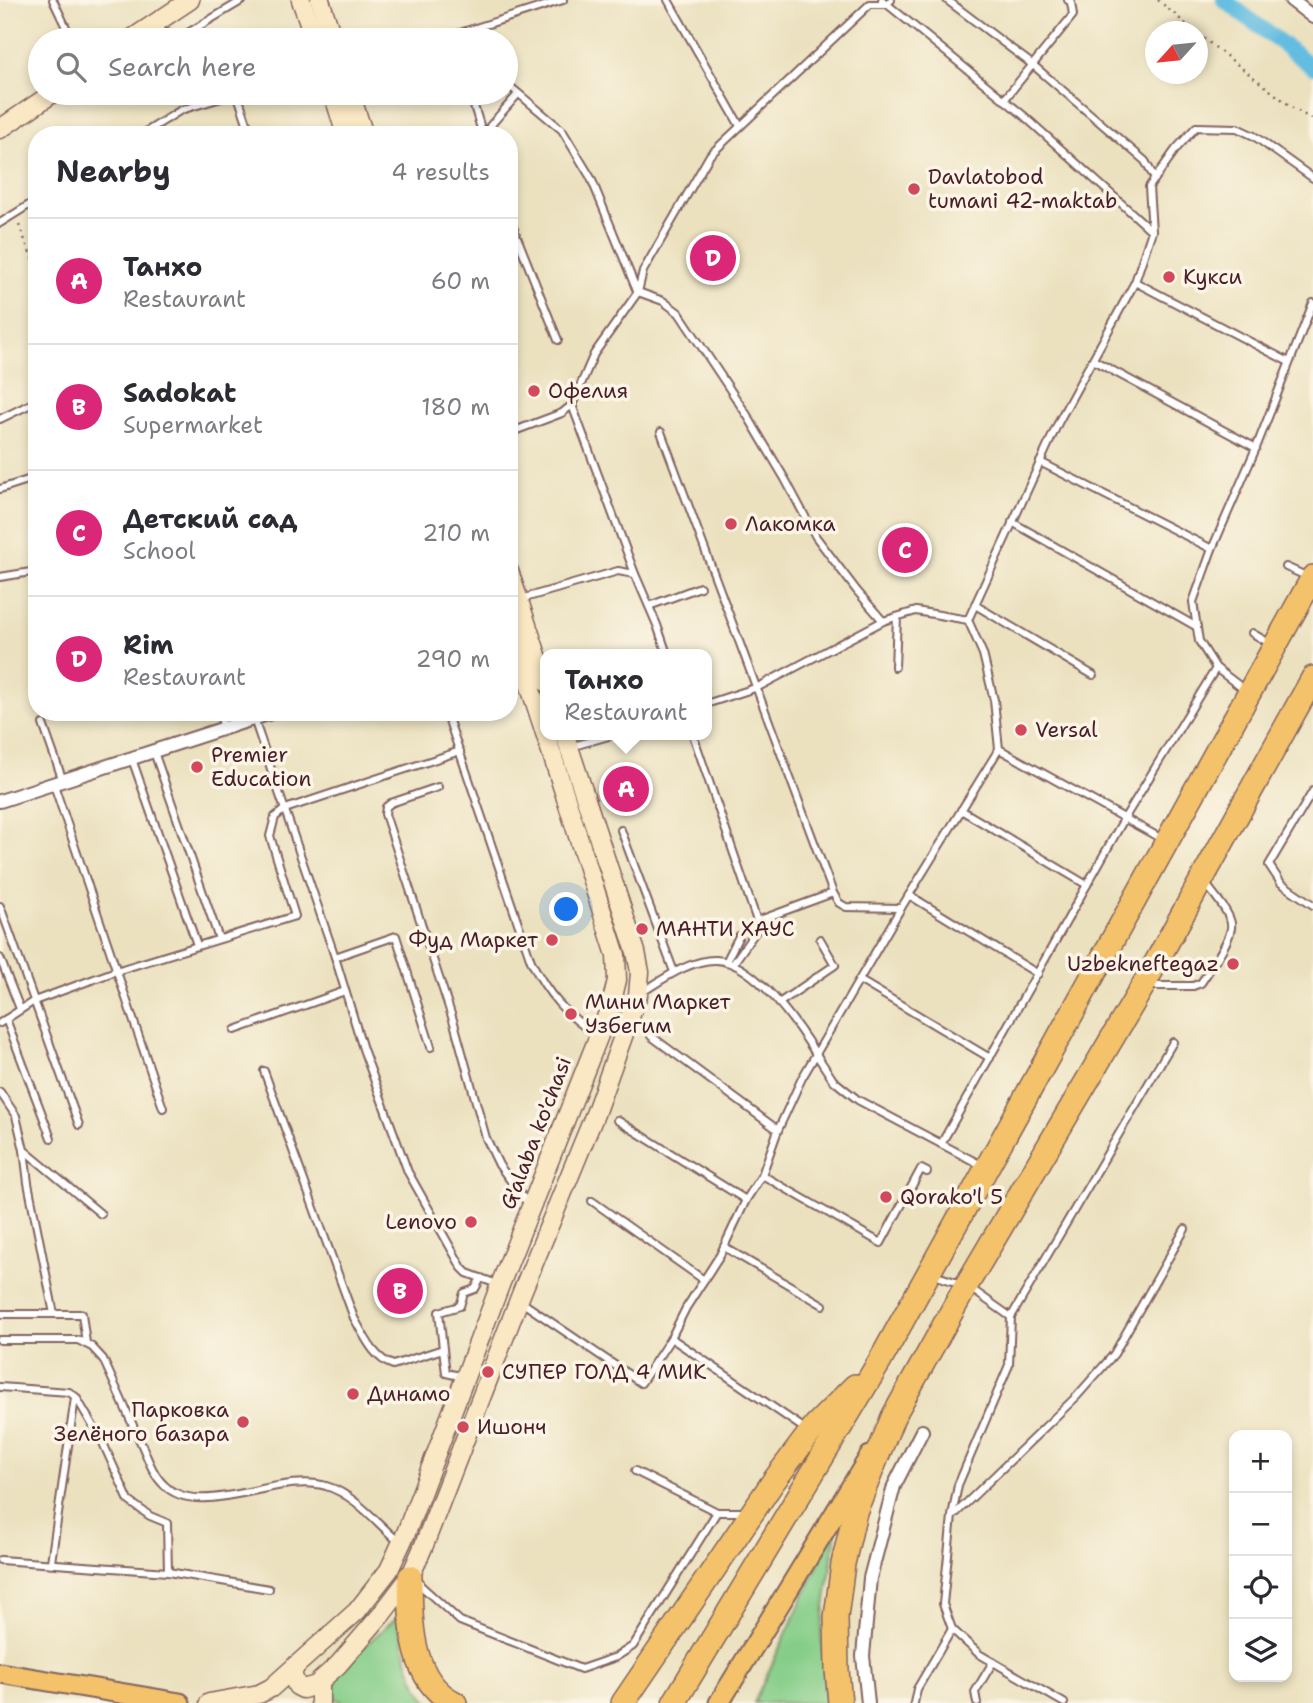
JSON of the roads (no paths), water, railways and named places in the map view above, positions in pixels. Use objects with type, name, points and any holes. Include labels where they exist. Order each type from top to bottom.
[{"type":"highway","points":[[674,1703],[880,1362],[1166,842],[1250,695],[1312,578]]},
{"type":"highway","points":[[840,1703],[836,1617],[843,1564],[855,1512],[893,1417],[1143,986],[1313,678]]},
{"type":"highway","points":[[622,1702],[810,1433],[880,1362]]},
{"type":"highway","points":[[413,1570],[414,1643],[432,1685],[455,1703]]},
{"type":"main road","points":[[150,27],[190,0]]},
{"type":"main road","points":[[301,0],[311,28]]},
{"type":"main road","points":[[320,0],[329,28]]},
{"type":"main road","points":[[0,129],[35,105]]},
{"type":"main road","points":[[337,105],[343,126]]},
{"type":"main road","points":[[354,105],[361,126]]},
{"type":"main road","points":[[518,597],[540,666]]},
{"type":"main road","name":"G'alaba ko'chasi","points":[[518,656],[540,714]]},
{"type":"main road","name":"G'alaba ko'chasi","points":[[209,1703],[259,1694],[271,1688],[357,1611],[389,1570],[404,1538],[500,1285],[611,1005],[617,980],[616,954],[547,740]]},
{"type":"main road","points":[[320,1703],[320,1681],[381,1615],[413,1570],[595,1114],[638,995],[640,972],[636,952],[569,747]]},
{"type":"main road","points":[[552,1155],[572,1168]]},
{"type":"main road","points":[[719,1703],[893,1417]]},
{"type":"main road","points":[[296,1665],[292,1674],[297,1686],[303,1689],[320,1684]]},
{"type":"main road","points":[[0,1673],[180,1703]]},
{"type":"street","points":[[1291,0],[1313,17]]},
{"type":"street","points":[[0,801],[247,721]]},
{"type":"street","points":[[868,1703],[863,1656],[870,1578],[894,1486],[922,1431]]},
{"type":"lane","points":[[52,0],[66,28]]},
{"type":"lane","points":[[193,28],[243,0]]},
{"type":"lane","points":[[484,28],[563,0]]},
{"type":"lane","points":[[668,0],[740,126]]},
{"type":"lane","points":[[947,0],[1033,65],[1145,161],[1155,179]]},
{"type":"lane","points":[[1004,100],[1073,15],[1071,2],[1068,0]]},
{"type":"lane","points":[[518,430],[562,413],[572,405],[594,354],[638,292],[643,271],[710,155],[870,4],[887,1],[1152,231]]},
{"type":"lane","points":[[518,94],[562,130],[591,178],[638,292],[663,301],[679,313],[747,415],[816,537],[883,621]]},
{"type":"lane","points":[[155,126],[181,110],[197,105]]},
{"type":"lane","points":[[241,105],[248,126]]},
{"type":"lane","points":[[474,105],[480,126]]},
{"type":"lane","points":[[490,126],[508,105]]},
{"type":"lane","points":[[519,1301],[641,1383],[671,1338],[686,1308],[724,1247],[746,1200],[762,1175],[778,1130],[802,1077],[901,908],[999,749],[994,700],[983,654],[968,620],[1059,421],[1135,282],[1152,231],[1149,187],[1176,149],[1196,127],[1237,128],[1254,136],[1313,178]]},
{"type":"lane","points":[[0,223],[28,206]]},
{"type":"lane","points":[[518,240],[558,340]]},
{"type":"lane","points":[[1135,282],[1289,362]]},
{"type":"lane","points":[[1250,695],[1216,668],[1199,640],[1193,602],[1212,549],[1256,448],[1313,303]]},
{"type":"lane","points":[[1093,360],[1256,448]]},
{"type":"lane","points":[[0,419],[28,405]]},
{"type":"lane","points":[[572,405],[665,649]]},
{"type":"lane","points":[[661,432],[833,893],[839,903],[846,907],[901,908]]},
{"type":"lane","points":[[1040,462],[1212,549]]},
{"type":"lane","points":[[0,489],[28,480]]},
{"type":"lane","points":[[1012,523],[1197,627]]},
{"type":"lane","points":[[1286,567],[1312,578]]},
{"type":"lane","points":[[519,600],[618,571],[635,574]]},
{"type":"lane","points":[[0,577],[28,572]]},
{"type":"lane","points":[[649,606],[700,587]]},
{"type":"lane","points":[[975,605],[1093,675]]},
{"type":"lane","points":[[712,702],[758,687],[883,621],[916,611],[968,620]]},
{"type":"lane","points":[[895,667],[897,617]]},
{"type":"lane","points":[[1252,633],[1276,647]]},
{"type":"lane","points":[[941,1144],[1124,819],[1216,668]]},
{"type":"lane","points":[[222,721],[224,728]]},
{"type":"lane","points":[[255,721],[335,957],[363,1049],[412,1181],[462,1268],[467,1273],[500,1285]]},
{"type":"lane","points":[[449,721],[531,961],[560,1008],[599,1037]]},
{"type":"lane","points":[[43,724],[116,971],[163,1108]]},
{"type":"lane","points":[[555,766],[569,747],[594,740]]},
{"type":"lane","points":[[695,740],[757,921],[755,931],[730,963]]},
{"type":"lane","points":[[999,749],[1166,842]]},
{"type":"lane","points":[[51,1138],[3,1021],[34,1001],[116,971],[295,916],[270,836],[275,817],[285,809],[460,751]]},
{"type":"lane","points":[[154,752],[219,939]]},
{"type":"lane","points":[[132,759],[197,945]]},
{"type":"lane","points":[[438,787],[391,803],[386,807],[385,814],[454,1023],[486,1138],[499,1165],[531,1209]]},
{"type":"lane","points":[[1313,791],[1269,865],[1280,883],[1313,905]]},
{"type":"lane","points":[[961,810],[1087,885]]},
{"type":"lane","points":[[621,830],[674,972]]},
{"type":"lane","points":[[1143,986],[1193,986],[1201,983],[1229,937],[1230,920],[1203,879]]},
{"type":"lane","points":[[757,921],[833,893]]},
{"type":"lane","points":[[909,895],[1038,974]]},
{"type":"lane","points":[[0,906],[79,1125]]},
{"type":"lane","points":[[335,957],[396,936],[431,1048]]},
{"type":"lane","points":[[730,963],[739,936]]},
{"type":"lane","points":[[779,1003],[835,965],[820,939]]},
{"type":"lane","points":[[0,958],[20,1009]]},
{"type":"lane","points":[[638,995],[674,972],[714,960],[730,963],[752,977],[779,1003],[800,1028],[833,1080],[858,1100],[988,1169]]},
{"type":"lane","points":[[859,980],[990,1058]]},
{"type":"lane","points":[[235,1030],[345,991]]},
{"type":"lane","points":[[651,1036],[778,1130]]},
{"type":"lane","points":[[1064,1703],[979,1654],[952,1629],[943,1604],[952,1516],[958,1485],[1009,1365],[1012,1317],[1172,1042]]},
{"type":"lane","points":[[264,1071],[354,1318],[370,1345],[379,1357],[393,1365],[443,1349]]},
{"type":"lane","points":[[0,1092],[16,1116],[54,1314]]},
{"type":"lane","points":[[617,1120],[746,1200]]},
{"type":"lane","points":[[24,1150],[101,1214]]},
{"type":"lane","points":[[762,1175],[881,1243],[921,1169],[927,1172]]},
{"type":"lane","points":[[592,1201],[704,1280]]},
{"type":"lane","points":[[952,1516],[1077,1396],[1114,1354],[1185,1229]]},
{"type":"lane","points":[[724,1247],[823,1305]]},
{"type":"lane","points":[[929,1274],[967,1286],[1012,1317]]},
{"type":"lane","points":[[466,1377],[446,1373],[439,1312],[460,1306],[464,1293],[475,1289],[481,1278]]},
{"type":"lane","points":[[0,1314],[82,1314],[86,1343]]},
{"type":"lane","points":[[671,1338],[810,1433]]},
{"type":"lane","points":[[0,1340],[78,1340],[99,1353],[155,1473],[171,1490],[184,1496],[206,1498],[297,1483],[325,1485],[348,1497],[404,1538]]},
{"type":"lane","points":[[0,1387],[69,1392],[75,1397],[103,1443],[129,1501],[150,1516],[167,1523],[168,1572]]},
{"type":"lane","points":[[51,1562],[75,1397]]},
{"type":"lane","points":[[635,1471],[717,1513],[753,1512]]},
{"type":"lane","points":[[413,1570],[420,1585],[460,1621],[581,1669],[616,1657],[633,1646],[717,1513]]},
{"type":"lane","points":[[0,1560],[168,1572],[269,1589]]},
{"type":"lane","points":[[914,1703],[917,1689],[952,1629]]},
{"type":"lane","points":[[977,1703],[975,1692],[993,1662]]},
{"type":"waterway","points":[[1224,0],[1313,67]]},
{"type":"place","name":"Davlatobod tumani 42-maktab","points":[[914,189]]},
{"type":"place","name":"Rim","points":[[713,258]]},
{"type":"place","name":"Кукси","points":[[1169,277]]},
{"type":"place","name":"Офелия","points":[[534,391]]},
{"type":"place","name":"Лакомка","points":[[731,524]]},
{"type":"place","name":"Детский сад","points":[[905,550]]},
{"type":"place","name":"Versal","points":[[1021,730]]},
{"type":"place","name":"Premier Education","points":[[197,767]]},
{"type":"place","name":"Танхо","points":[[626,789]]},
{"type":"place","name":"МАНТИ ХАУС","points":[[642,929]]},
{"type":"place","name":"Фуд Маркет","points":[[552,940]]},
{"type":"place","name":"Uzbekneftegaz","points":[[1233,964]]},
{"type":"place","name":"Мини Маркет Узбегим","points":[[571,1014]]},
{"type":"place","name":"Qorako'l 5","points":[[886,1197]]},
{"type":"place","name":"Lenovo","points":[[471,1222]]},
{"type":"place","name":"Sadokat","points":[[400,1291]]},
{"type":"place","name":"СУПЕР ГОЛД 4 МИК","points":[[488,1372]]},
{"type":"place","name":"Динамо","points":[[353,1394]]},
{"type":"place","name":"Парковка Зелёного базара","points":[[243,1422]]},
{"type":"place","name":"Ишонч","points":[[463,1427]]}]
